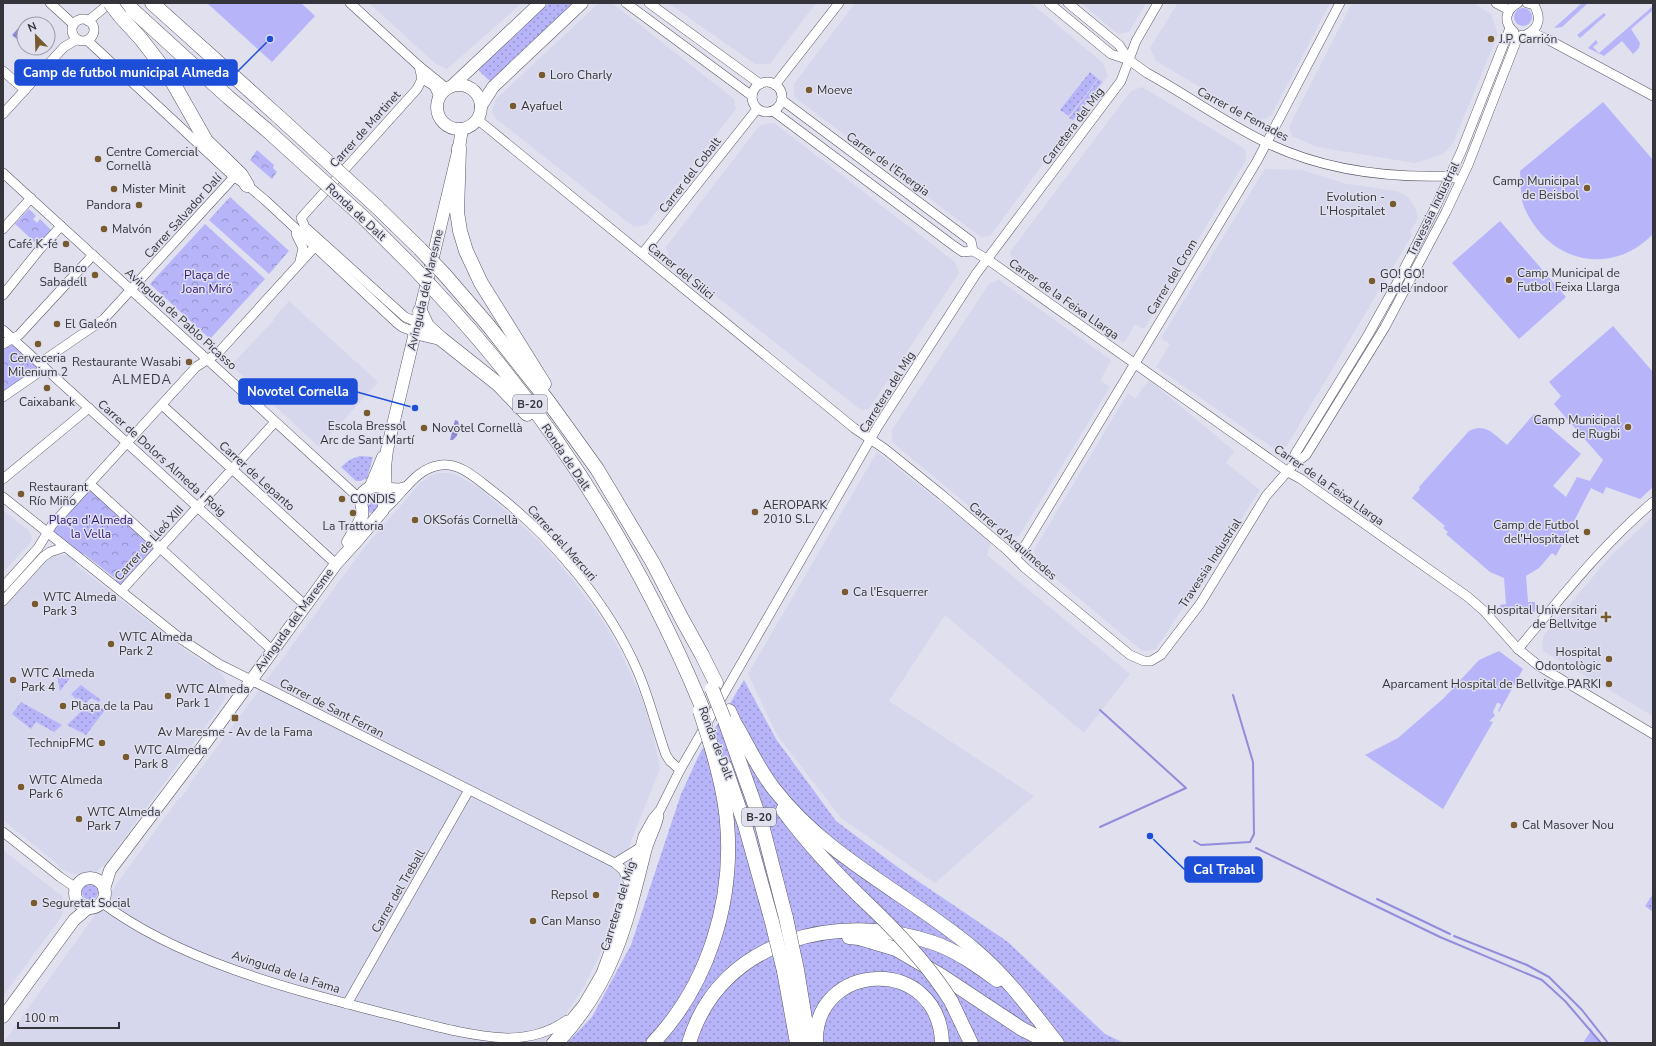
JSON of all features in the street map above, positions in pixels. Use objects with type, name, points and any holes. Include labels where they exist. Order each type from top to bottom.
[{"type":"highway","points":[[110,3],[125,9],[141,39],[168,74],[206,141],[241,175],[247,185]]},
{"type":"highway","name":"Ronda de Dalt","points":[[152,3],[377,207],[444,274],[493,330],[584,450],[611,490],[640,540],[682,619],[727,715]]},
{"type":"highway","name":"Ronda de Dalt","points":[[125,9],[268,131],[365,220],[415,269],[472,331],[520,391],[570,460],[610,523],[653,602],[682,661],[701,709],[745,825],[772,922],[790,971],[797,1043]]},
{"type":"highway","points":[[459,148],[457,212],[462,240],[468,258],[481,283],[584,450]]},
{"type":"highway","points":[[417,322],[487,374],[517,403],[531,418],[610,523]]},
{"type":"highway","points":[[417,322],[427,326],[440,338]]},
{"type":"highway","points":[[727,715],[737,727],[766,779],[797,815],[842,853],[973,949],[1006,980],[1057,1043]]},
{"type":"highway","name":"B-20","points":[[727,715],[764,831],[786,918],[790,971],[808,1043]]},
{"type":"highway","points":[[737,727],[763,780],[797,829],[826,862],[912,947],[951,1001],[971,1043]]},
{"type":"highway","points":[[653,1043],[684,1004],[702,970],[716,935],[724,898],[728,860],[727,822],[712,739]]},
{"type":"highway","points":[[689,1043],[701,1013],[712,996],[736,970],[751,958],[786,942],[833,932],[882,932],[908,936],[936,944],[985,971],[1033,1012]]},
{"type":"highway","points":[[809,936],[834,935],[859,938],[896,949],[942,976],[1022,1029],[1050,1043]]},
{"type":"highway","points":[[816,1043],[817,1028],[820,1018],[824,1010],[839,992],[860,981],[871,978],[885,978],[898,981],[911,986],[921,995],[936,1014],[940,1025],[942,1043]]},
{"type":"main road","points":[[540,3],[446,90],[436,107],[440,120],[452,128],[462,129],[469,127],[477,119],[481,106],[493,87],[582,3]]},
{"type":"main road","points":[[446,90],[464,85],[472,89],[478,95],[481,106]]},
{"type":"main road","name":"Avinguda del Maresme","points":[[387,450],[459,148],[462,129]]},
{"type":"main road","points":[[370,488],[378,465],[387,450]]},
{"type":"main road","points":[[336,564],[378,515],[385,502],[384,489],[387,450]]},
{"type":"main road","points":[[336,564],[359,523],[362,513],[360,499],[364,491],[378,485],[384,489]]},
{"type":"main road","points":[[362,513],[368,517],[378,515]]},
{"type":"main road","name":"Avinguda del Maresme","points":[[104,889],[110,870],[193,760],[336,564]]},
{"type":"main road","name":"Avinguda del Maresme","points":[[94,879],[110,870]]},
{"type":"main road","points":[[3,1017],[74,920],[88,908],[97,905],[105,895],[104,889],[100,882],[88,878],[82,881],[76,893],[74,920]]},
{"type":"main road","points":[[76,893],[83,906],[97,905]]},
{"type":"street","points":[[50,3],[73,24]]},
{"type":"street","points":[[88,21],[110,3]]},
{"type":"street","points":[[350,3],[446,90]]},
{"type":"street","points":[[626,3],[752,96]]},
{"type":"street","points":[[649,3],[760,84]]},
{"type":"street","points":[[775,85],[839,3]]},
{"type":"street","points":[[1049,3],[1111,54],[1129,60]]},
{"type":"street","name":"Carrer de Femades","points":[[1068,3],[1119,45],[1129,60],[1147,73],[1267,142],[1303,157],[1358,171],[1389,175],[1449,176],[1461,180]]},
{"type":"street","name":"Carretera del Mig","points":[[551,1043],[576,1013],[593,989],[604,966],[612,946],[647,828],[660,810],[680,770],[871,439],[972,279],[1122,81],[1136,41],[1158,3]]},
{"type":"street","name":"Carrer del Crom","points":[[1015,558],[1026,544],[1267,142],[1340,3]]},
{"type":"street","points":[[1496,3],[1509,10]]},
{"type":"street","points":[[1518,3],[1509,10],[1507,18],[1510,28],[1517,33],[1535,34],[1549,40],[1653,96]]},
{"type":"street","points":[[1532,4],[1538,12],[1538,23],[1549,40]]},
{"type":"street","points":[[79,20],[88,21],[92,25],[94,31],[92,37],[88,41],[81,42],[76,40],[72,33],[73,24],[79,20]]},
{"type":"street","name":"Travessia Industrial","points":[[1138,660],[1144,661],[1156,659],[1167,648],[1200,604],[1266,496],[1294,464],[1306,455],[1377,340],[1419,265],[1461,180],[1507,68],[1517,39],[1534,30],[1538,23]]},
{"type":"street","name":"Travessia Industrial","points":[[1294,464],[1295,454],[1368,335],[1397,283],[1461,152],[1510,28]]},
{"type":"street","points":[[3,114],[64,47],[76,40]]},
{"type":"street","points":[[88,41],[234,178],[247,185],[290,224],[317,244],[402,328],[417,322]]},
{"type":"street","points":[[419,66],[422,76],[421,82],[429,82],[437,90],[446,90]]},
{"type":"street","points":[[3,71],[25,90]]},
{"type":"street","name":"Carrer de Martinet","points":[[301,218],[417,89],[421,82]]},
{"type":"street","points":[[768,83],[775,85],[781,93],[782,100],[778,107],[773,111],[763,112],[757,109],[752,102],[752,96],[755,89],[760,84],[768,83]]},
{"type":"street","name":"Carrer de l'Energia","points":[[782,100],[971,240],[973,251]]},
{"type":"street","name":"Carrer del Cobalt","points":[[642,254],[757,109]]},
{"type":"street","points":[[773,111],[954,246],[963,252],[973,251],[987,259]]},
{"type":"street","name":"Carrer del Silici","points":[[477,119],[848,423],[871,439]]},
{"type":"street","name":"Avinguda de Pablo Picasso","points":[[3,173],[360,499]]},
{"type":"street","name":"Carrer Salvador Dalí","points":[[3,397],[42,365],[104,319],[234,178]]},
{"type":"street","points":[[3,229],[31,198]]},
{"type":"street","points":[[281,216],[294,222],[301,218],[305,227],[317,244]]},
{"type":"street","points":[[290,224],[302,245],[300,262]]},
{"type":"street","points":[[3,295],[40,249],[61,226]]},
{"type":"street","points":[[3,587],[38,548],[52,525],[196,367],[219,352],[317,244]]},
{"type":"street","points":[[3,344],[19,335],[93,255]]},
{"type":"street","name":"Carrer de la Feixa Llarga","points":[[987,259],[1288,472],[1301,479],[1468,597],[1484,611],[1518,649],[1553,675],[1653,734]]},
{"type":"street","name":"Carrer de Dolors Almeda i Roig","points":[[3,330],[305,605]]},
{"type":"street","name":"Carrer de Lepanto","points":[[162,405],[336,564]]},
{"type":"street","points":[[3,479],[90,408]]},
{"type":"street","name":"Carrer de Lleó XIII","points":[[121,591],[275,422]]},
{"type":"street","name":"Carrer d'Arquímedes","points":[[871,439],[886,449],[942,495],[1025,568],[1138,660]]},
{"type":"street","name":"Carrer del Mercuri","points":[[378,515],[395,501],[417,475],[431,467],[444,464],[457,467],[477,479],[508,503],[549,543],[582,580],[601,606],[633,660],[649,699],[666,755],[680,770]]},
{"type":"street","points":[[90,484],[272,650]]},
{"type":"street","points":[[384,489],[407,486]]},
{"type":"street","name":"Carrer de Sant Ferran","points":[[3,497],[181,639],[219,664],[615,863],[623,870],[630,885]]},
{"type":"street","points":[[1518,649],[1596,558],[1620,532],[1653,502]]},
{"type":"street","points":[[3,601],[43,557],[50,552],[65,547]]},
{"type":"street","name":"Carrer del Treball","points":[[347,1004],[470,790]]},
{"type":"street","name":"Carretera del Mig","points":[[560,1043],[585,1013],[609,973],[628,924],[650,838],[659,818],[660,810]]},
{"type":"street","points":[[3,832],[60,878],[76,893]]},
{"type":"street","points":[[615,863],[640,848],[650,838]]},
{"type":"street","name":"Avinguda de la Fama","points":[[97,905],[199,956],[308,994],[475,1035]]},
{"type":"street","points":[[475,1035],[508,1038],[535,1035],[560,1025],[576,1013]]},
{"type":"street","points":[[475,1035],[487,1043]]},
{"type":"shaded area","points":[[369,3],[522,3],[447,69],[436,64]]},
{"type":"shaded area","points":[[599,3],[612,3],[734,99],[736,109],[646,225],[634,227],[495,118],[492,111],[496,99]]},
{"type":"shaded area","points":[[668,3],[816,3],[770,64],[755,64]]},
{"type":"shaded area","points":[[855,3],[1031,3],[1103,63],[1108,76],[990,236],[981,237],[794,97],[794,84]]},
{"type":"shaded area","points":[[1081,3],[1146,3],[1129,32],[1118,34]]},
{"type":"shaded area","points":[[1178,3],[1330,3],[1271,116],[1258,121],[1156,61],[1150,48]]},
{"type":"shaded area","points":[[1352,3],[1473,3],[1491,14],[1498,34],[1453,143],[1443,154],[1415,163],[1317,147],[1292,136],[1289,127]]},
{"type":"shaded area","points":[[1142,87],[1245,149],[1246,160],[1144,329],[1135,324],[1124,343],[1013,265],[1010,252],[1131,91]]},
{"type":"shaded area","points":[[774,123],[955,262],[959,273],[869,409],[861,410],[670,260],[666,247],[760,125]]},
{"type":"shaded area","points":[[1265,169],[1302,170],[1347,184],[1397,191],[1409,198],[1416,210],[1418,218],[1410,232],[1412,235],[1286,447],[1273,448],[1156,367],[1170,344],[1161,338]]},
{"type":"shaded area","points":[[999,280],[1111,360],[1100,381],[1110,387],[1019,536],[1008,538],[892,442],[892,430],[989,284]]},
{"type":"shaded area","points":[[289,301],[378,382],[319,447],[234,368],[235,361],[274,320],[273,319]]},
{"type":"shaded area","points":[[1149,380],[1234,451],[1226,463],[1260,490],[1155,650],[1142,651],[1036,562],[1034,550],[1128,393],[1135,399]]},
{"type":"shaded area","points":[[877,452],[991,542],[987,555],[1130,674],[1084,733],[945,615],[889,701],[1034,796],[935,883],[841,818],[777,735],[748,674]]},
{"type":"shaded area","points":[[438,473],[450,473],[457,475],[477,487],[529,532],[550,553],[571,578],[603,621],[619,649],[641,696],[653,734],[660,769],[631,841],[600,955],[582,990],[550,1037],[543,1043],[3,1043],[179,798],[181,798],[190,786],[189,785],[364,548],[420,483],[430,476]]},
{"type":"shaded area","points":[[3,510],[29,531],[32,538],[31,542],[3,572]]},
{"type":"shaded area","name":"Hospital Universitari de Bellvitge","points":[[1653,516],[1653,716],[1543,651],[1542,643],[1544,635],[1609,558]]},
{"type":"shaded area","points":[[56,555],[66,555],[76,560],[76,565],[185,650],[206,664],[211,663],[217,668],[224,678],[227,686],[225,699],[221,705],[106,863],[95,872],[80,875],[72,874],[58,867],[58,864],[3,820],[3,607],[44,562]]},
{"type":"shaded area","points":[[3,850],[63,897],[64,904],[62,916],[3,996]]},
{"type":"green space","points":[[207,3],[301,3],[315,16],[272,62]]},
{"type":"green space","points":[[549,3],[574,3],[490,81],[479,71],[479,69]]},
{"type":"green space","points":[[1582,3],[1588,3],[1562,27],[1554,28]]},
{"type":"green space","points":[[1653,6],[1653,10],[1631,29],[1640,43],[1639,48],[1633,54],[1622,41],[1604,56],[1588,48],[1596,40],[1598,43],[1593,47],[1599,53]]},
{"type":"green space","points":[[1523,8],[1529,11],[1532,17],[1529,23],[1523,26],[1517,23],[1514,17],[1517,11]]},
{"type":"green space","points":[[1604,13],[1606,15],[1580,38],[1577,35]]},
{"type":"green space","points":[[1090,72],[1098,79],[1069,116],[1060,110]]},
{"type":"green space","points":[[1099,79],[1102,82],[1073,120],[1069,118]]},
{"type":"green space","name":"Camp Municipal de Beisbol","points":[[1603,102],[1653,160],[1653,234],[1636,248],[1618,256],[1600,259],[1581,258],[1564,251],[1548,241],[1535,226],[1524,207],[1521,194],[1520,171]]},
{"type":"green space","points":[[257,150],[274,165],[273,168],[277,172],[272,179],[250,160]]},
{"type":"green space","points":[[230,197],[289,251],[269,274],[209,220]]},
{"type":"green space","points":[[29,209],[36,216],[33,219],[37,223],[40,219],[53,232],[40,247],[15,224]]},
{"type":"green space","name":"Camp Municipal de Futbol Feixa Llarga","points":[[1500,221],[1566,297],[1519,339],[1452,263]]},
{"type":"green space","name":"Plaça de Joan Miró","points":[[205,224],[265,279],[210,339],[150,284]]},
{"type":"green space","points":[[1613,326],[1653,372],[1653,487],[1640,499],[1606,487],[1603,494],[1591,488],[1556,556],[1552,553],[1539,568],[1526,576],[1528,602],[1535,602],[1535,612],[1500,614],[1500,605],[1506,604],[1504,578],[1490,572],[1446,534],[1448,532],[1443,528],[1445,526],[1412,498],[1420,489],[1419,487],[1469,431],[1480,428],[1485,429],[1490,431],[1507,445],[1534,414],[1581,454],[1553,486],[1566,497],[1577,477],[1590,481],[1603,460],[1554,404],[1561,396],[1549,382]]},
{"type":"green space","points":[[10,342],[38,368],[3,395],[3,349]]},
{"type":"green space","points":[[360,456],[373,457],[367,478],[361,481],[356,481],[341,467],[349,460]]},
{"type":"green space","name":"Plaça d'Almeda la Vella","points":[[89,488],[156,547],[121,585],[116,583],[116,579],[84,554],[80,555],[53,530]]},
{"type":"green space","points":[[373,490],[381,492],[378,507],[373,513],[366,512],[364,501]]},
{"type":"green space","points":[[81,503],[96,516],[74,541],[59,527]]},
{"type":"green space","points":[[1499,651],[1523,669],[1499,712],[1498,711],[1501,705],[1497,703],[1493,712],[1495,716],[1489,721],[1493,722],[1443,809],[1365,755],[1398,738],[1444,698],[1479,660]]},
{"type":"green space","points":[[62,670],[71,677],[60,691],[57,675]]},
{"type":"green space","points":[[744,680],[776,739],[836,821],[903,871],[1008,942],[1105,1034],[1124,1043],[567,1043],[592,1017],[631,945],[681,794],[699,755]]},
{"type":"green space","points":[[81,685],[101,700],[99,702],[91,698],[86,703],[78,698],[76,699],[71,694]]},
{"type":"green space","points":[[21,702],[62,725],[54,732],[36,722],[31,729],[12,714]]},
{"type":"green space","points":[[91,702],[105,710],[86,735],[67,725]]},
{"type":"green space","points":[[90,884],[96,886],[98,892],[96,898],[90,900],[84,898],[82,892],[84,886]]},
{"type":"green space","points":[[1653,894],[1653,912],[1645,906]]},
{"type":"green space","points":[[1590,1027],[1595,1036],[1602,1043],[1583,1043],[1590,1032]]},
{"type":"water","points":[[16,31],[16,38],[12,35]]},
{"type":"water","points":[[455,420],[458,421],[459,426],[457,436],[453,440],[450,440]]},
{"type":"waterway","points":[[1194,841],[1201,845],[1250,842],[1254,834],[1253,762],[1233,695]]},
{"type":"waterway","points":[[1100,710],[1186,788],[1100,827]]},
{"type":"waterway","points":[[1256,848],[1440,937],[1542,980],[1565,1001],[1601,1043]]},
{"type":"waterway","points":[[1377,899],[1450,934]]},
{"type":"waterway","points":[[1454,936],[1527,965],[1549,977],[1582,1010],[1608,1043]]},
{"type":"place","name":"Camp de futbol municipal Almeda","points":[[270,39]]},
{"type":"place","name":"J.P. Carrión","points":[[1491,39]]},
{"type":"place","name":"Loro Charly","points":[[542,75]]},
{"type":"place","name":"Moeve","points":[[809,90]]},
{"type":"place","name":"Ayafuel","points":[[513,106]]},
{"type":"place","name":"Centre Comercial Cornellà","points":[[98,159]]},
{"type":"place","name":"Camp Municipal de Beisbol","points":[[1587,188]]},
{"type":"place","name":"Mister Minit","points":[[114,189]]},
{"type":"place","name":"Evolution - L'Hospitalet","points":[[1393,204]]},
{"type":"place","name":"Pandora","points":[[139,205]]},
{"type":"place","name":"Malvón","points":[[104,229]]},
{"type":"place","name":"Café K-fé","points":[[66,244]]},
{"type":"place","name":"Banco Sabadell","points":[[95,275]]},
{"type":"place","name":"Camp Municipal de Futbol Feixa Llarga","points":[[1509,280]]},
{"type":"place","name":"GO! GO! Padel indoor","points":[[1372,281]]},
{"type":"place","name":"El Galeón","points":[[57,324]]},
{"type":"place","name":"Cerveceria Milenium 2","points":[[38,344]]},
{"type":"place","name":"Restaurante Wasabi","points":[[189,362]]},
{"type":"place","name":"Caixabank","points":[[47,388]]},
{"type":"place","name":"Novotel Cornella","points":[[415,408]]},
{"type":"place","name":"Escola Bressol Arc de Sant Martí","points":[[367,413]]},
{"type":"place","name":"Camp Municipal de Rugbi","points":[[1628,427]]},
{"type":"place","name":"Novotel Cornellà","points":[[424,428]]},
{"type":"place","name":"Restaurant Río Miño","points":[[21,494]]},
{"type":"place","name":"CONDIS","points":[[342,499]]},
{"type":"place","name":"AEROPARK 2010 S.L.","points":[[755,512]]},
{"type":"place","name":"La Trattoria","points":[[353,513]]},
{"type":"place","name":"OKSofás Cornellà","points":[[415,520]]},
{"type":"place","name":"Camp de Futbol del'Hospitalet","points":[[1587,532]]},
{"type":"place","name":"Ca l'Esquerrer","points":[[845,592]]},
{"type":"place","name":"WTC Almeda Park 3","points":[[35,604]]},
{"type":"place","name":"Hospital Universitari de Bellvitge","points":[[1606,617]]},
{"type":"place","name":"WTC Almeda Park 2","points":[[111,644]]},
{"type":"place","name":"Hospital Odontològic","points":[[1609,659]]},
{"type":"place","name":"WTC Almeda Park 4","points":[[13,680]]},
{"type":"place","name":"Aparcament Hospital de Bellvitge PARKI","points":[[1609,684]]},
{"type":"place","name":"WTC Almeda Park 1","points":[[168,696]]},
{"type":"place","name":"Plaça de la Pau","points":[[63,706]]},
{"type":"place","name":"Av Maresme - Av de la Fama","points":[[235,718]]},
{"type":"place","name":"TechnipFMC","points":[[102,743]]},
{"type":"place","name":"WTC Almeda Park 8","points":[[126,757]]},
{"type":"place","name":"WTC Almeda Park 6","points":[[21,787]]},
{"type":"place","name":"WTC Almeda Park 7","points":[[79,819]]},
{"type":"place","name":"Cal Masover Nou","points":[[1514,825]]},
{"type":"place","name":"Cal Trabal","points":[[1150,836]]},
{"type":"place","name":"Repsol","points":[[596,895]]},
{"type":"place","name":"Seguretat Social","points":[[34,903]]},
{"type":"place","name":"Can Manso","points":[[533,921]]},
{"type":"district","name":"ALMEDA","points":[[142,379]]}]
